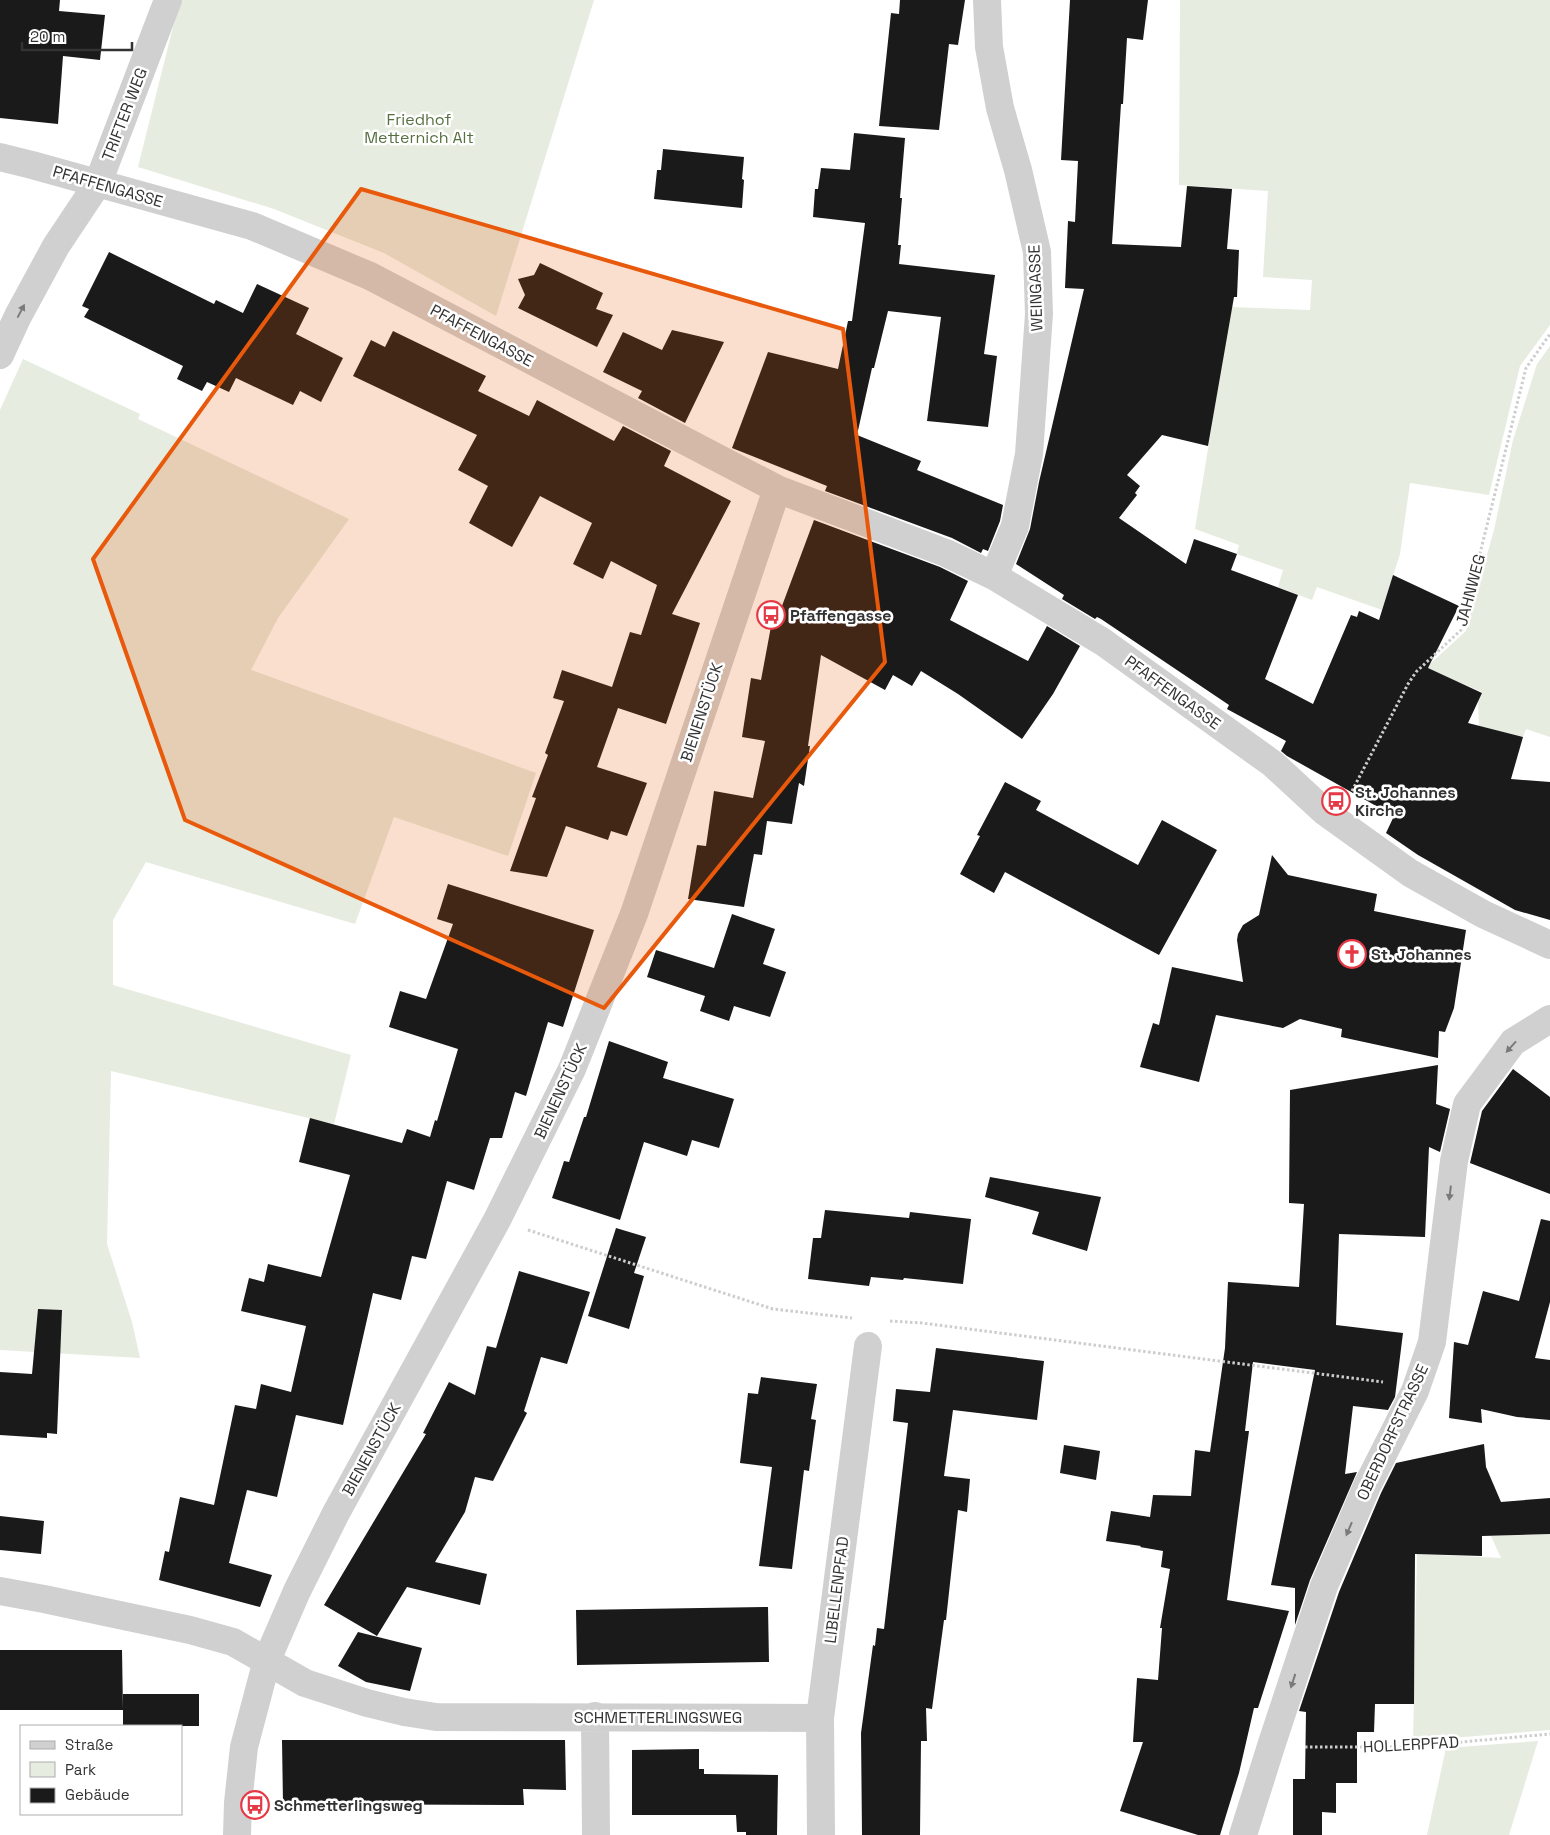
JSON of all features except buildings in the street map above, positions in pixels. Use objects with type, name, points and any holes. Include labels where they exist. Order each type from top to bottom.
[{"type":"street","name":"TRIFTER WEG","points":[[0,355],[18,316],[56,246],[98,183],[168,0]]},
{"type":"street","name":"WEINGASSE","points":[[987,0],[990,48],[1000,108],[1018,170],[1037,252],[1038,314],[1029,454],[1015,526],[994,576]]},
{"type":"street","name":"PFAFFENGASSE","points":[[0,157],[252,226],[370,276],[776,489],[946,553],[994,576],[1128,659],[1274,764],[1336,821],[1410,873],[1483,914],[1550,945]]},
{"type":"street","name":"BIENENSTÜCK","points":[[237,1835],[238,1803],[244,1747],[267,1660],[297,1591],[336,1513],[497,1220],[572,1069],[634,914],[776,489]]},
{"type":"street","name":"OBERDORFSTRASSE","points":[[1244,1835],[1324,1586],[1367,1486],[1415,1391],[1432,1342],[1454,1161],[1467,1104],[1513,1042],[1550,1019]]},
{"type":"street","name":"LIBELLENPFAD","points":[[821,1835],[820,1718],[868,1346]]},
{"type":"street","points":[[0,1591],[190,1630],[233,1642],[267,1660]]},
{"type":"street","name":"SCHMETTERLINGSWEG","points":[[267,1660],[305,1683],[367,1703],[436,1717],[820,1718]]},
{"type":"street","points":[[595,1716],[596,1835]]},
{"type":"path","name":"JAHNWEG","points":[[1336,821],[1408,684],[1416,672],[1461,630],[1526,368],[1550,334]]},
{"type":"path","points":[[497,1220],[773,1309],[861,1319]]},
{"type":"path","points":[[888,1321],[1400,1384],[1415,1391]]},
{"type":"path","name":"HOLLERPFAD","points":[[1272,1743],[1289,1747],[1406,1747],[1550,1734]]},
{"type":"highlighted area","points":[[361,189],[843,329],[885,662],[604,1008],[185,820],[93,559]]},
{"type":"green space","name":"Friedhof Metternich Alt","points":[[182,0],[594,0],[496,316],[384,253],[274,209],[138,167],[173,27]]},
{"type":"green space","points":[[1180,0],[1550,0],[1550,325],[1520,366],[1489,495],[1410,483],[1400,554],[1382,610],[1317,587],[1312,600],[1278,587],[1283,570],[1237,554],[1239,545],[1195,529],[1231,307],[1310,310],[1312,280],[1263,277],[1268,191],[1179,185]]},
{"type":"green space","points":[[1550,346],[1550,737],[1526,729],[1523,737],[1479,726],[1478,701],[1482,692],[1456,681],[1451,689],[1419,674],[1466,631],[1494,530],[1513,440],[1537,364]]},
{"type":"green space","points":[[23,359],[140,414],[138,419],[349,519],[278,618],[251,670],[536,773],[508,856],[394,817],[355,924],[146,862],[113,920],[113,985],[351,1055],[334,1124],[111,1071],[107,1244],[132,1322],[140,1358],[0,1350],[0,410]]},
{"type":"green space","points":[[1550,1534],[1550,1730],[1413,1741],[1417,1554],[1501,1558],[1491,1536]]},
{"type":"green space","points":[[1538,1741],[1509,1835],[1427,1835],[1446,1748]]},
{"type":"place","name":"Pfaffengasse","points":[[771,615]]},
{"type":"place","name":"St. Johannes Kirche","points":[[1336,801]]},
{"type":"place","name":"St. Johannes","points":[[1352,954]]},
{"type":"place","name":"Schmetterlingsweg","points":[[255,1805]]}]
